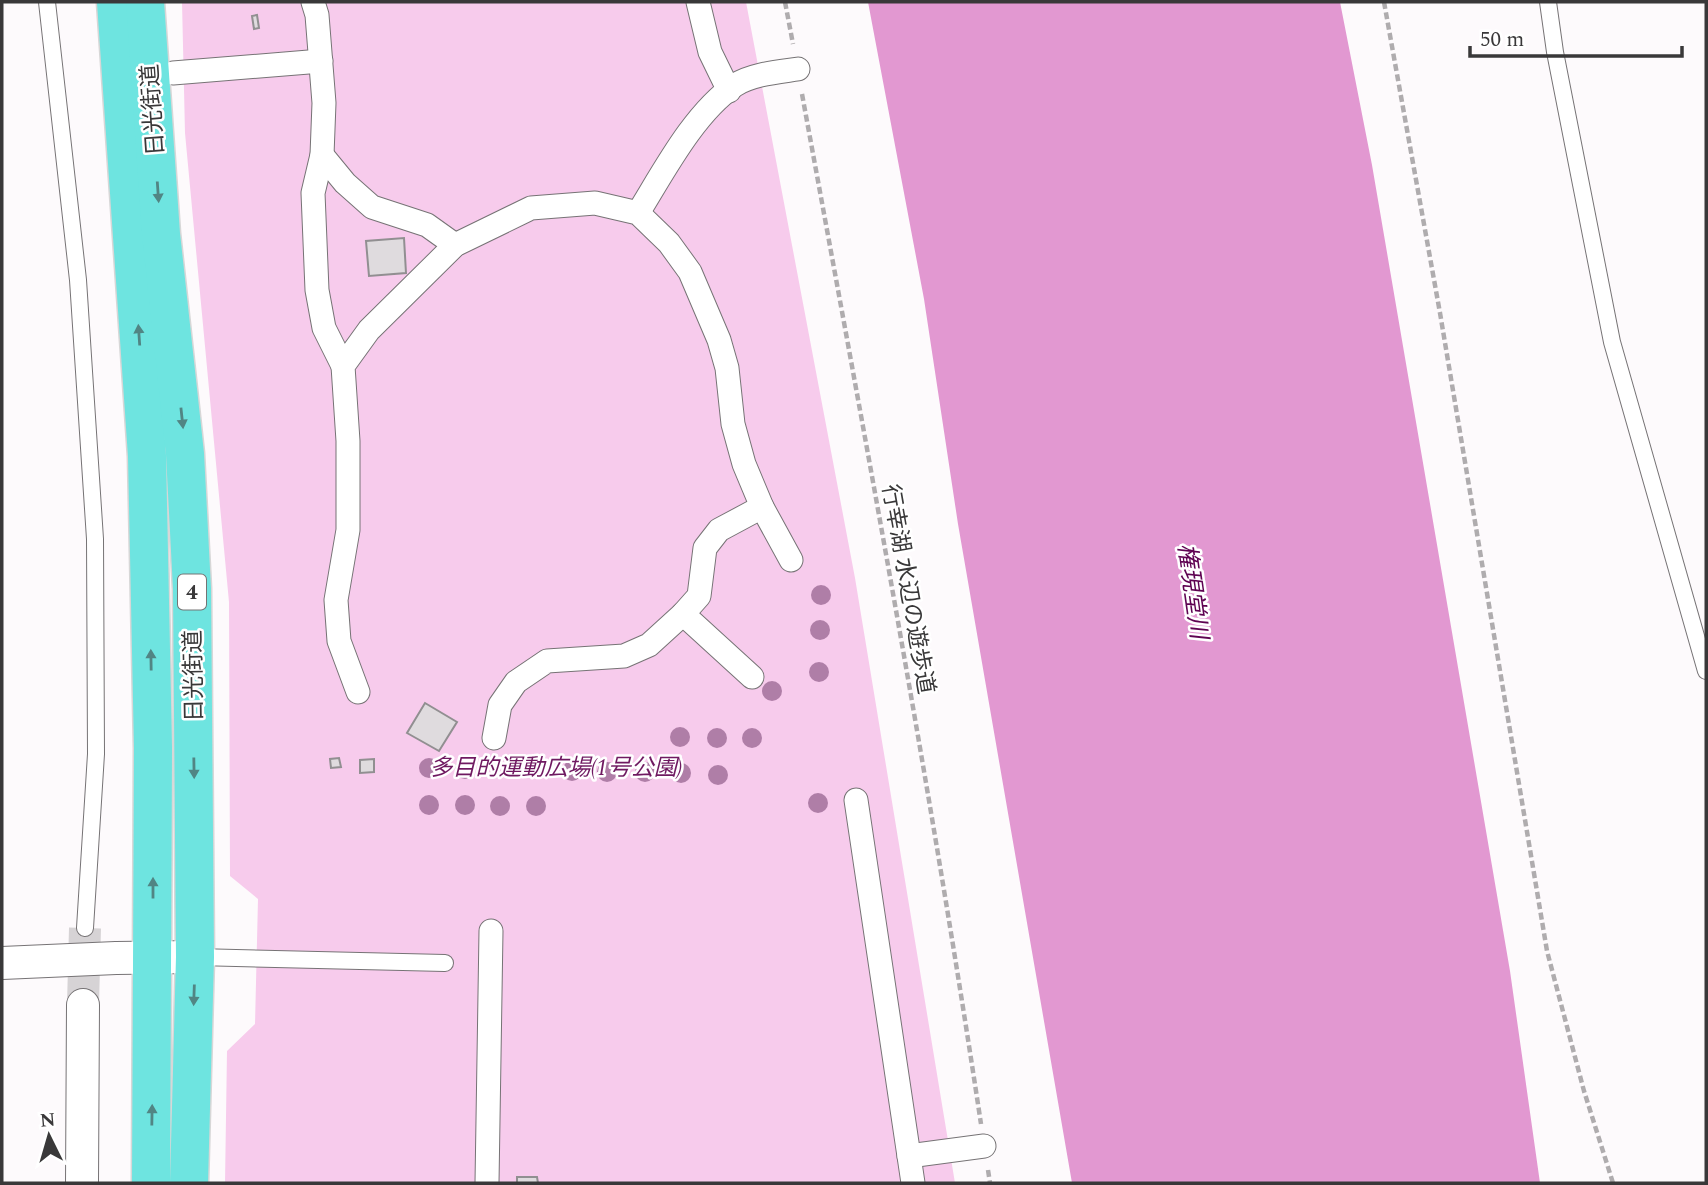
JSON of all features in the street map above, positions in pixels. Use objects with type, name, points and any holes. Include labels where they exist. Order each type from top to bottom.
[{"type":"highway","name":"日光街道","points":[[116,2],[147,456],[153,748],[151,1183]]},
{"type":"highway","name":"日光街道","points":[[145,2],[161,234],[186,454],[192,589],[195,957],[189,1183]]},
{"type":"street","points":[[313,2],[317,15],[324,103],[322,155],[313,193],[317,289],[324,328],[344,366],[348,441],[348,530],[336,600],[340,640],[358,692]]},
{"type":"street","points":[[698,2],[710,51],[729,92]]},
{"type":"street","points":[[173,73],[321,61]]},
{"type":"street","points":[[638,213],[704,114],[737,84],[797,69]]},
{"type":"street","points":[[322,155],[345,183],[373,207],[427,225],[455,245]]},
{"type":"street","points":[[344,366],[369,330],[455,245],[531,208],[595,203],[638,213],[669,243],[695,283],[719,340],[727,368],[737,437],[744,464],[762,507],[791,559]]},
{"type":"street","points":[[494,738],[500,705],[516,682],[547,661],[624,656],[649,645],[699,596],[705,548],[719,530],[762,507]]},
{"type":"street","points":[[683,614],[752,677]]},
{"type":"street","points":[[856,800],[913,1183]]},
{"type":"street","points":[[487,1183],[491,931]]},
{"type":"street","points":[[2,963],[195,957]]},
{"type":"street","points":[[82,1183],[83,1005]]},
{"type":"street","points":[[909,1156],[984,1146]]},
{"type":"lane","points":[[47,2],[78,280],[96,539],[96,754],[85,928]]},
{"type":"lane","points":[[1548,2],[1555,52],[1612,342],[1706,671]]},
{"type":"lane","points":[[195,957],[445,962]]},
{"type":"path","name":"行幸湖 水辺の遊歩道","points":[[785,2],[896,613],[990,1183]]},
{"type":"path","points":[[1384,2],[1443,326],[1547,951],[1584,1091],[1613,1183]]},
{"type":"green space","name":"多目的運動広場(1号公園)","points":[[182,2],[746,2],[855,578],[955,1183],[225,1183],[227,1051],[255,1024],[258,899],[230,876],[229,602],[185,133]]},
{"type":"water","name":"権現堂川","points":[[868,2],[1340,2],[1372,165],[1510,971],[1540,1183],[1072,1183],[958,524],[924,299]]},
{"type":"building","points":[[257,15],[259,28],[254,29],[252,16]]},
{"type":"building","points":[[404,238],[406,273],[369,276],[366,241]]},
{"type":"building","points":[[425,703],[457,722],[439,751],[407,733]]},
{"type":"building","points":[[339,758],[341,767],[331,768],[330,759]]},
{"type":"building","points":[[374,759],[374,772],[360,773],[360,760]]},
{"type":"building","points":[[517,1177],[537,1177],[538,1183],[517,1183]]},
{"type":"tunnel","points":[[83,1005],[85,928]]}]
